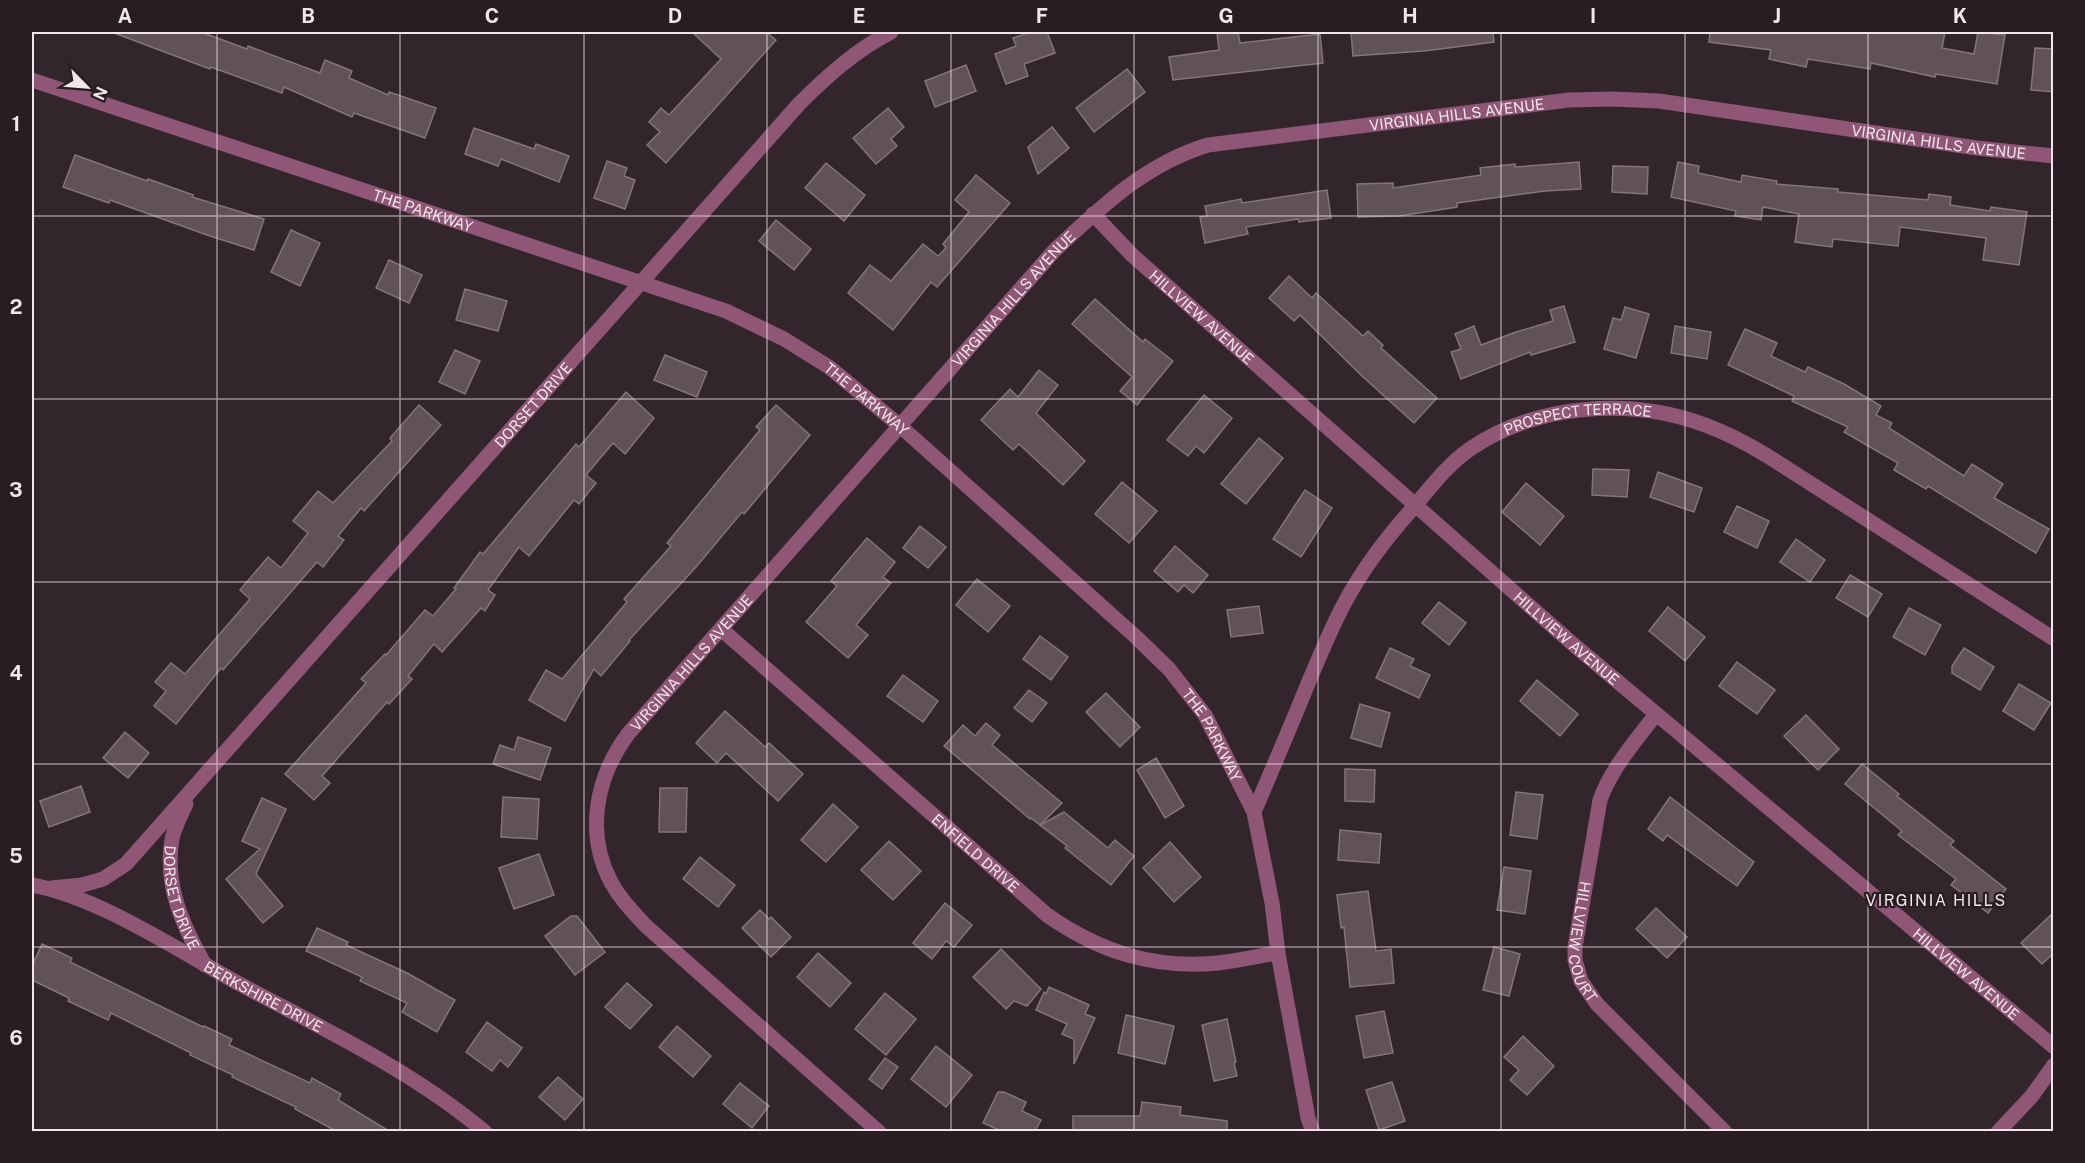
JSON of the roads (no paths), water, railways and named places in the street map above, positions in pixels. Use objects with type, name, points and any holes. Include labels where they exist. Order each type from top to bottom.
[{"type":"street","name":"DORSET DRIVE","points":[[51,888],[82,885],[103,879],[126,864],[814,89],[850,58],[891,32]]},
{"type":"street","name":"THE PARKWAY","points":[[32,80],[726,311],[784,339],[829,367],[899,425],[1136,637],[1169,669],[1205,715],[1254,812],[1272,903],[1278,953],[1308,1118],[1313,1131]]},
{"type":"street","name":"VIRGINIA HILLS AVENUE","points":[[879,1131],[646,926],[620,897],[610,882],[597,837],[597,809],[601,784],[610,761],[628,734],[1054,251],[1093,214],[1146,172],[1174,157],[1208,145],[1569,100],[1659,101],[1977,148],[2054,156]]},
{"type":"street","name":"HILLVIEW AVENUE","points":[[1093,214],[1133,256],[1574,645],[2054,1047]]},
{"type":"street","name":"PROSPECT TERRACE","points":[[1254,812],[1324,644],[1345,602],[1386,538],[1444,471],[1467,451],[1514,425],[1534,419],[1591,410],[1637,410],[1703,424],[1733,436],[2054,639]]},
{"type":"street","name":"ENFIELD DRIVE","points":[[721,629],[1047,915],[1074,934],[1119,954],[1168,963],[1219,963],[1278,953]]},
{"type":"street","name":"HILLVIEW COURT","points":[[1656,714],[1619,761],[1600,800],[1576,931],[1575,960],[1581,981],[1597,1004],[1725,1131]]},
{"type":"street","name":"DORSET DRIVE","points":[[190,793],[172,837],[170,864],[174,895],[185,930],[206,965]]},
{"type":"street","name":"BERKSHIRE DRIVE","points":[[32,885],[51,888],[108,912],[206,965],[413,1079],[485,1131]]},
{"type":"street","points":[[1998,1131],[2031,1097],[2054,1065]]},
{"type":"district","name":"VIRGINIA HILLS","points":[[1936,900]]}]
